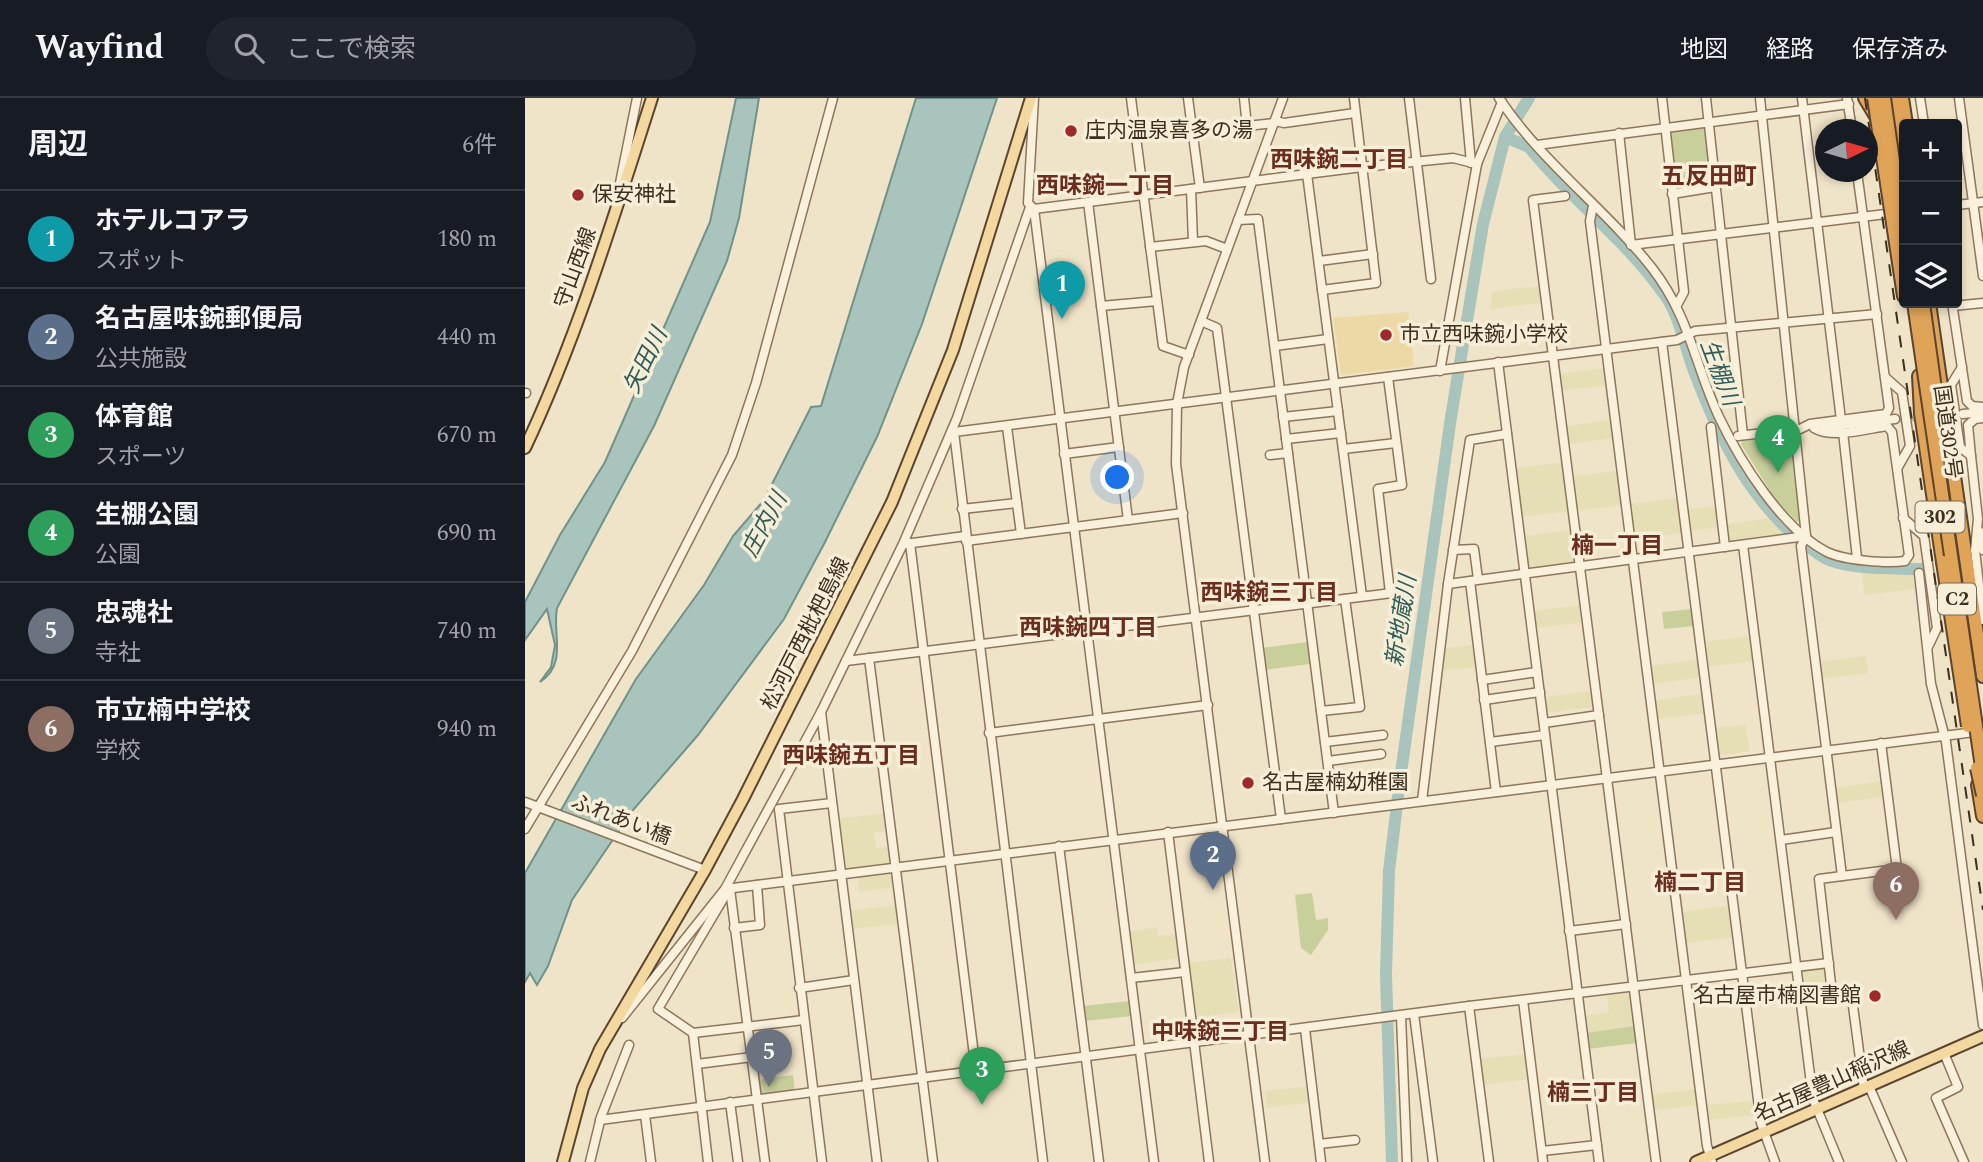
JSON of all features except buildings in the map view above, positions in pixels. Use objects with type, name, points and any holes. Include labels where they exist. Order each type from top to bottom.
[{"type":"highway","points":[[1865,98],[1882,127]]},
{"type":"highway","points":[[1876,98],[1899,212]]},
{"type":"highway","points":[[1876,98],[1899,261]]},
{"type":"highway","points":[[1884,98],[1899,202]]},
{"type":"highway","points":[[1892,98],[1899,146]]},
{"type":"highway","points":[[1901,98],[1905,119]]},
{"type":"highway","points":[[1907,119],[1910,98]]},
{"type":"highway","points":[[1908,308],[1926,376]]},
{"type":"highway","name":"C2","points":[[1915,308],[1983,718]]},
{"type":"highway","name":"C2","points":[[1923,308],[1926,376],[1983,774]]},
{"type":"highway","points":[[1931,308],[1921,413],[1962,695],[1983,795]]},
{"type":"highway","name":"国道302号","points":[[1932,308],[1983,676]]},
{"type":"highway","points":[[1937,358],[1983,636]]},
{"type":"highway","name":"国道302号","points":[[1926,376],[1977,731],[1983,816]]},
{"type":"main road","name":"守山西線","points":[[525,448],[554,386],[616,214],[652,98]]},
{"type":"main road","name":"松河戸西枇杷島線","points":[[563,1162],[583,1088],[613,1024],[705,870],[847,597],[918,442],[953,350],[1033,98]]},
{"type":"main road","name":"名古屋豊山稲沢線","points":[[1696,1162],[1762,1128],[1816,1110],[1983,1036]]},
{"type":"street","points":[[616,214],[637,98]]},
{"type":"street","points":[[525,829],[535,806],[632,651],[732,455],[756,383],[833,98]]},
{"type":"street","points":[[1033,98],[1032,208],[1154,1162]]},
{"type":"street","points":[[1131,98],[1163,346],[1189,355]]},
{"type":"street","points":[[1188,98],[1195,188],[1193,242]]},
{"type":"street","points":[[1244,98],[1247,126],[1356,113]]},
{"type":"street","points":[[1265,1162],[1175,447],[1177,404],[1189,355],[1283,98]]},
{"type":"street","points":[[1322,290],[1376,283],[1353,98]]},
{"type":"street","points":[[1409,98],[1431,279]]},
{"type":"street","points":[[1465,98],[1474,163]]},
{"type":"street","points":[[1662,98],[1684,292],[1677,305]]},
{"type":"street","points":[[1706,98],[1743,435]]},
{"type":"street","points":[[1760,98],[1797,429],[1801,539],[1842,876]]},
{"type":"street","points":[[1802,98],[1841,420]]},
{"type":"street","points":[[1920,98],[1923,119]]},
{"type":"street","points":[[1959,98],[1978,202],[1983,276]]},
{"type":"street","points":[[1440,371],[1474,163],[1500,100],[1592,208],[1651,266],[1677,305],[1686,336],[1729,437],[1776,510],[1801,539],[1828,553],[1903,562],[1909,555],[1892,432],[1887,426],[1843,432],[1820,432],[1814,428]]},
{"type":"street","points":[[1537,145],[1762,116],[1848,101],[1850,119]]},
{"type":"street","points":[[1619,133],[1631,246]]},
{"type":"street","points":[[1032,208],[1417,161],[1453,158],[1474,163]]},
{"type":"street","points":[[1307,174],[1362,596]]},
{"type":"street","points":[[1797,429],[1811,424],[1886,414],[1889,408],[1858,182]]},
{"type":"street","points":[[1672,194],[1715,187]]},
{"type":"street","points":[[1565,195],[1533,200],[1656,1162]]},
{"type":"street","points":[[1088,202],[1129,520]]},
{"type":"street","points":[[803,1020],[693,1033],[658,1009],[727,889],[906,544],[952,433],[1032,208]]},
{"type":"street","points":[[1592,208],[1590,220],[1606,349],[1710,1155]]},
{"type":"street","points":[[1631,246],[1899,212]]},
{"type":"street","points":[[1238,220],[1258,219],[1334,813]]},
{"type":"street","points":[[1150,247],[1206,241],[1227,250]]},
{"type":"street","points":[[1319,261],[1373,254]]},
{"type":"street","points":[[1101,306],[1157,300]]},
{"type":"street","points":[[1962,304],[1983,303]]},
{"type":"street","points":[[1954,308],[1967,401],[1983,410]]},
{"type":"street","points":[[952,433],[1606,349],[1731,327],[1877,314]]},
{"type":"street","points":[[1201,321],[1217,328],[1281,819]]},
{"type":"street","points":[[1275,346],[1328,339]]},
{"type":"street","points":[[1662,341],[1762,1128],[1775,1162]]},
{"type":"street","points":[[1499,362],[1599,1162]]},
{"type":"street","points":[[1962,367],[1951,385],[1960,447],[1971,456]]},
{"type":"street","points":[[1388,377],[1402,485],[1378,489],[1390,593]]},
{"type":"street","points":[[1885,377],[1902,392],[1910,446],[1897,470]]},
{"type":"street","points":[[1963,414],[1983,410]]},
{"type":"street","points":[[1283,417],[1338,411]]},
{"type":"street","points":[[1983,418],[1972,420],[1968,425],[1983,550]]},
{"type":"street","points":[[1729,437],[1895,419]]},
{"type":"street","points":[[1007,427],[1021,534]]},
{"type":"street","points":[[1711,427],[1725,547]]},
{"type":"street","points":[[1843,432],[1857,558]]},
{"type":"street","points":[[952,433],[1043,1162]]},
{"type":"street","points":[[1286,439],[1341,433]]},
{"type":"street","points":[[1422,801],[1448,584],[1470,440],[1507,434]]},
{"type":"street","points":[[1342,449],[1396,443]]},
{"type":"street","points":[[1064,454],[1119,447]]},
{"type":"street","points":[[1270,455],[1288,453]]},
{"type":"street","points":[[962,509],[1017,503]]},
{"type":"street","points":[[906,544],[1021,534],[1183,513]]},
{"type":"street","points":[[1903,518],[1923,534],[1937,630],[1927,650]]},
{"type":"street","points":[[1978,519],[1975,550],[1983,620]]},
{"type":"street","points":[[1448,584],[1801,539]]},
{"type":"street","points":[[906,544],[923,652],[976,1071]]},
{"type":"street","points":[[1743,545],[1816,1110],[1839,1162]]},
{"type":"street","points":[[1453,550],[1474,549],[1482,680],[1496,792]]},
{"type":"street","points":[[1919,573],[1927,650],[1944,735],[1983,1025]]},
{"type":"street","points":[[846,661],[1196,615],[1408,591]]},
{"type":"street","points":[[1321,711],[1360,707],[1345,598]]},
{"type":"street","points":[[869,658],[933,1162]]},
{"type":"street","points":[[1482,680],[1537,672]]},
{"type":"street","points":[[1484,699],[1539,692]]},
{"type":"street","points":[[989,733],[1208,705]]},
{"type":"street","points":[[821,712],[877,1162]]},
{"type":"street","points":[[1544,723],[1599,715]]},
{"type":"street","points":[[613,1024],[617,1026],[727,889],[1977,731]]},
{"type":"street","points":[[1325,741],[1383,735]]},
{"type":"street","points":[[1490,742],[1545,735]]},
{"type":"street","points":[[1881,743],[1896,869],[1819,878],[1832,993],[1851,990],[1866,1088],[1902,1162]]},
{"type":"street","points":[[1328,761],[1381,754]]},
{"type":"street","points":[[822,1162],[779,808],[832,803]]},
{"type":"street","name":"ふれあい橋","points":[[535,806],[705,870]]},
{"type":"street","points":[[1168,832],[1209,1162]]},
{"type":"street","points":[[1781,840],[1836,832]]},
{"type":"street","points":[[1059,846],[1099,1162]]},
{"type":"street","points":[[734,928],[760,925],[757,885]]},
{"type":"street","points":[[727,889],[765,1162]]},
{"type":"street","points":[[1569,931],[1626,924]]},
{"type":"street","points":[[600,1120],[1194,1045],[1469,1006],[1829,963]]},
{"type":"street","points":[[1132,978],[1185,972]]},
{"type":"street","points":[[799,988],[854,980]]},
{"type":"street","points":[[1523,1000],[1543,1162]]},
{"type":"street","points":[[1469,1006],[1489,1162]]},
{"type":"street","points":[[1415,1014],[1433,1162]]},
{"type":"street","points":[[1401,1017],[1407,1162]]},
{"type":"street","points":[[1305,1029],[1321,1162]]},
{"type":"street","points":[[693,1033],[708,1162]]},
{"type":"street","points":[[590,1162],[600,1120],[629,1045]]},
{"type":"street","points":[[1944,1053],[1958,1087],[1936,1098],[1964,1162]]},
{"type":"street","points":[[697,1064],[752,1058]]},
{"type":"street","points":[[730,1102],[737,1162]]},
{"type":"street","points":[[645,1115],[651,1162]]},
{"type":"street","points":[[1319,1144],[1356,1140]]},
{"type":"street","points":[[1542,1151],[1597,1145]]},
{"type":"shaded area","points":[[1540,286],[1542,303],[1490,309],[1493,291]]},
{"type":"shaded area","points":[[1605,368],[1607,385],[1561,391],[1559,374]]},
{"type":"shaded area","points":[[1612,420],[1614,438],[1567,444],[1565,426]]},
{"type":"shaded area","points":[[1563,462],[1569,511],[1522,517],[1516,468]]},
{"type":"shaded area","points":[[1618,471],[1622,505],[1577,511],[1572,476]]},
{"type":"shaded area","points":[[1679,498],[1683,533],[1634,539],[1630,504]]},
{"type":"shaded area","points":[[1718,506],[1720,527],[1689,531],[1687,510]]},
{"type":"shaded area","points":[[1772,518],[1791,536],[1729,544],[1727,524]]},
{"type":"shaded area","points":[[1572,530],[1574,565],[1528,569],[1524,536]]},
{"type":"shaded area","points":[[1861,569],[1913,572],[1915,589],[1865,595]]},
{"type":"shaded area","points":[[1582,605],[1584,622],[1535,628],[1533,611]]},
{"type":"shaded area","points":[[1751,636],[1754,661],[1706,667],[1703,642]]},
{"type":"shaded area","points":[[1475,645],[1478,667],[1440,671],[1443,648]]},
{"type":"shaded area","points":[[1866,656],[1868,673],[1820,679],[1818,662]]},
{"type":"shaded area","points":[[1699,659],[1702,677],[1653,684],[1651,666]]},
{"type":"shaded area","points":[[1593,691],[1595,707],[1545,713],[1543,697]]},
{"type":"shaded area","points":[[1703,694],[1705,713],[1658,719],[1655,700]]},
{"type":"shaded area","points":[[1746,725],[1749,751],[1717,756],[1714,728]]},
{"type":"shaded area","points":[[1882,781],[1883,797],[1836,803],[1834,788]]},
{"type":"shaded area","points":[[885,813],[888,831],[874,833],[876,848],[889,847],[890,865],[843,869],[837,819]]},
{"type":"shaded area","points":[[891,872],[894,887],[859,892],[858,876]]},
{"type":"shaded area","points":[[897,905],[899,924],[851,929],[848,911]]},
{"type":"shaded area","points":[[1730,905],[1733,937],[1685,943],[1682,912]]},
{"type":"shaded area","points":[[1157,927],[1158,936],[1176,934],[1180,958],[1132,965],[1129,932]]},
{"type":"shaded area","points":[[1231,958],[1239,1012],[1194,1018],[1187,963]]},
{"type":"shaded area","points":[[1827,968],[1830,995],[1805,998],[1803,971]]},
{"type":"shaded area","points":[[1628,993],[1635,1026],[1586,1033],[1584,1016],[1609,1012],[1607,995]]},
{"type":"shaded area","points":[[1527,1054],[1529,1079],[1481,1085],[1477,1059]]},
{"type":"shaded area","points":[[1310,1086],[1311,1102],[1267,1108],[1265,1091]]},
{"type":"shaded area","points":[[1696,1089],[1698,1105],[1651,1111],[1650,1095]]},
{"type":"shaded area","points":[[1754,1101],[1756,1115],[1709,1120],[1707,1105]]},
{"type":"green space","points":[[1705,128],[1712,186],[1675,191],[1668,132]]},
{"type":"green space","points":[[1790,435],[1802,519],[1797,522],[1777,502],[1741,444],[1742,441]]},
{"type":"green space","points":[[1692,609],[1694,626],[1664,629],[1662,612]]},
{"type":"green space","points":[[1307,642],[1310,664],[1265,670],[1262,648]]},
{"type":"green space","points":[[1312,893],[1316,920],[1328,918],[1328,930],[1311,955],[1301,948],[1295,895]]},
{"type":"green space","points":[[1130,1001],[1132,1016],[1085,1021],[1083,1006]]},
{"type":"green space","points":[[1635,1026],[1637,1043],[1588,1049],[1586,1033]]},
{"type":"green space","points":[[793,1075],[795,1092],[761,1096],[757,1080]]},
{"type":"sand","points":[[1408,312],[1414,366],[1341,375],[1333,318]]},
{"type":"water","name":"矢田川","points":[[736,98],[759,98],[739,218],[727,261],[654,426],[557,608],[554,666],[549,675],[540,682],[551,667],[555,645],[547,609],[525,640],[525,602],[560,535],[605,462],[710,222]]},
{"type":"water","name":"庄内川","points":[[916,98],[997,98],[922,324],[877,437],[784,619],[698,735],[633,810],[572,900],[548,966],[537,985],[530,973],[525,982],[525,873],[636,679],[704,585],[733,536],[764,500],[811,407],[821,406]]},
{"type":"waterway","name":"新地蔵川","points":[[1392,1162],[1386,974],[1389,871],[1400,780],[1451,417],[1483,224],[1505,137],[1529,98]]},
{"type":"waterway","name":"生棚川","points":[[1505,137],[1529,147],[1634,257],[1666,297],[1676,316],[1705,400],[1740,470],[1771,512],[1789,531],[1823,557],[1842,564],[1922,569]]},
{"type":"tunnel","points":[[1895,419],[1925,417]]},
{"type":"railway","points":[[1865,98],[1983,910]]},
{"type":"place","name":"庄内温泉喜多の湯","points":[[1071,131]]},
{"type":"place","name":"保安神社","points":[[578,195]]},
{"type":"place","name":"ホテルコアラ","points":[[1062,319]]},
{"type":"place","name":"市立西味鋺小学校","points":[[1386,335]]},
{"type":"place","name":"生棚公園","points":[[1778,473]]},
{"type":"place","name":"名古屋楠幼稚園","points":[[1248,783]]},
{"type":"place","name":"名古屋味鋺郵便局","points":[[1213,890]]},
{"type":"place","name":"市立楠中学校","points":[[1896,920]]},
{"type":"place","name":"名古屋市楠図書館","points":[[1875,996]]},
{"type":"place","name":"忠魂社","points":[[769,1087]]},
{"type":"place","name":"体育館","points":[[982,1105]]},
{"type":"district","name":"西味鋺二丁目","points":[[1339,160]]},
{"type":"district","name":"五反田町","points":[[1709,177]]},
{"type":"district","name":"西味鋺一丁目","points":[[1105,186]]},
{"type":"district","name":"楠一丁目","points":[[1617,546]]},
{"type":"district","name":"西味鋺三丁目","points":[[1269,593]]},
{"type":"district","name":"西味鋺四丁目","points":[[1088,628]]},
{"type":"district","name":"西味鋺五丁目","points":[[851,756]]},
{"type":"district","name":"楠二丁目","points":[[1700,883]]},
{"type":"district","name":"中味鋺三丁目","points":[[1220,1032]]},
{"type":"district","name":"楠三丁目","points":[[1593,1093]]}]
